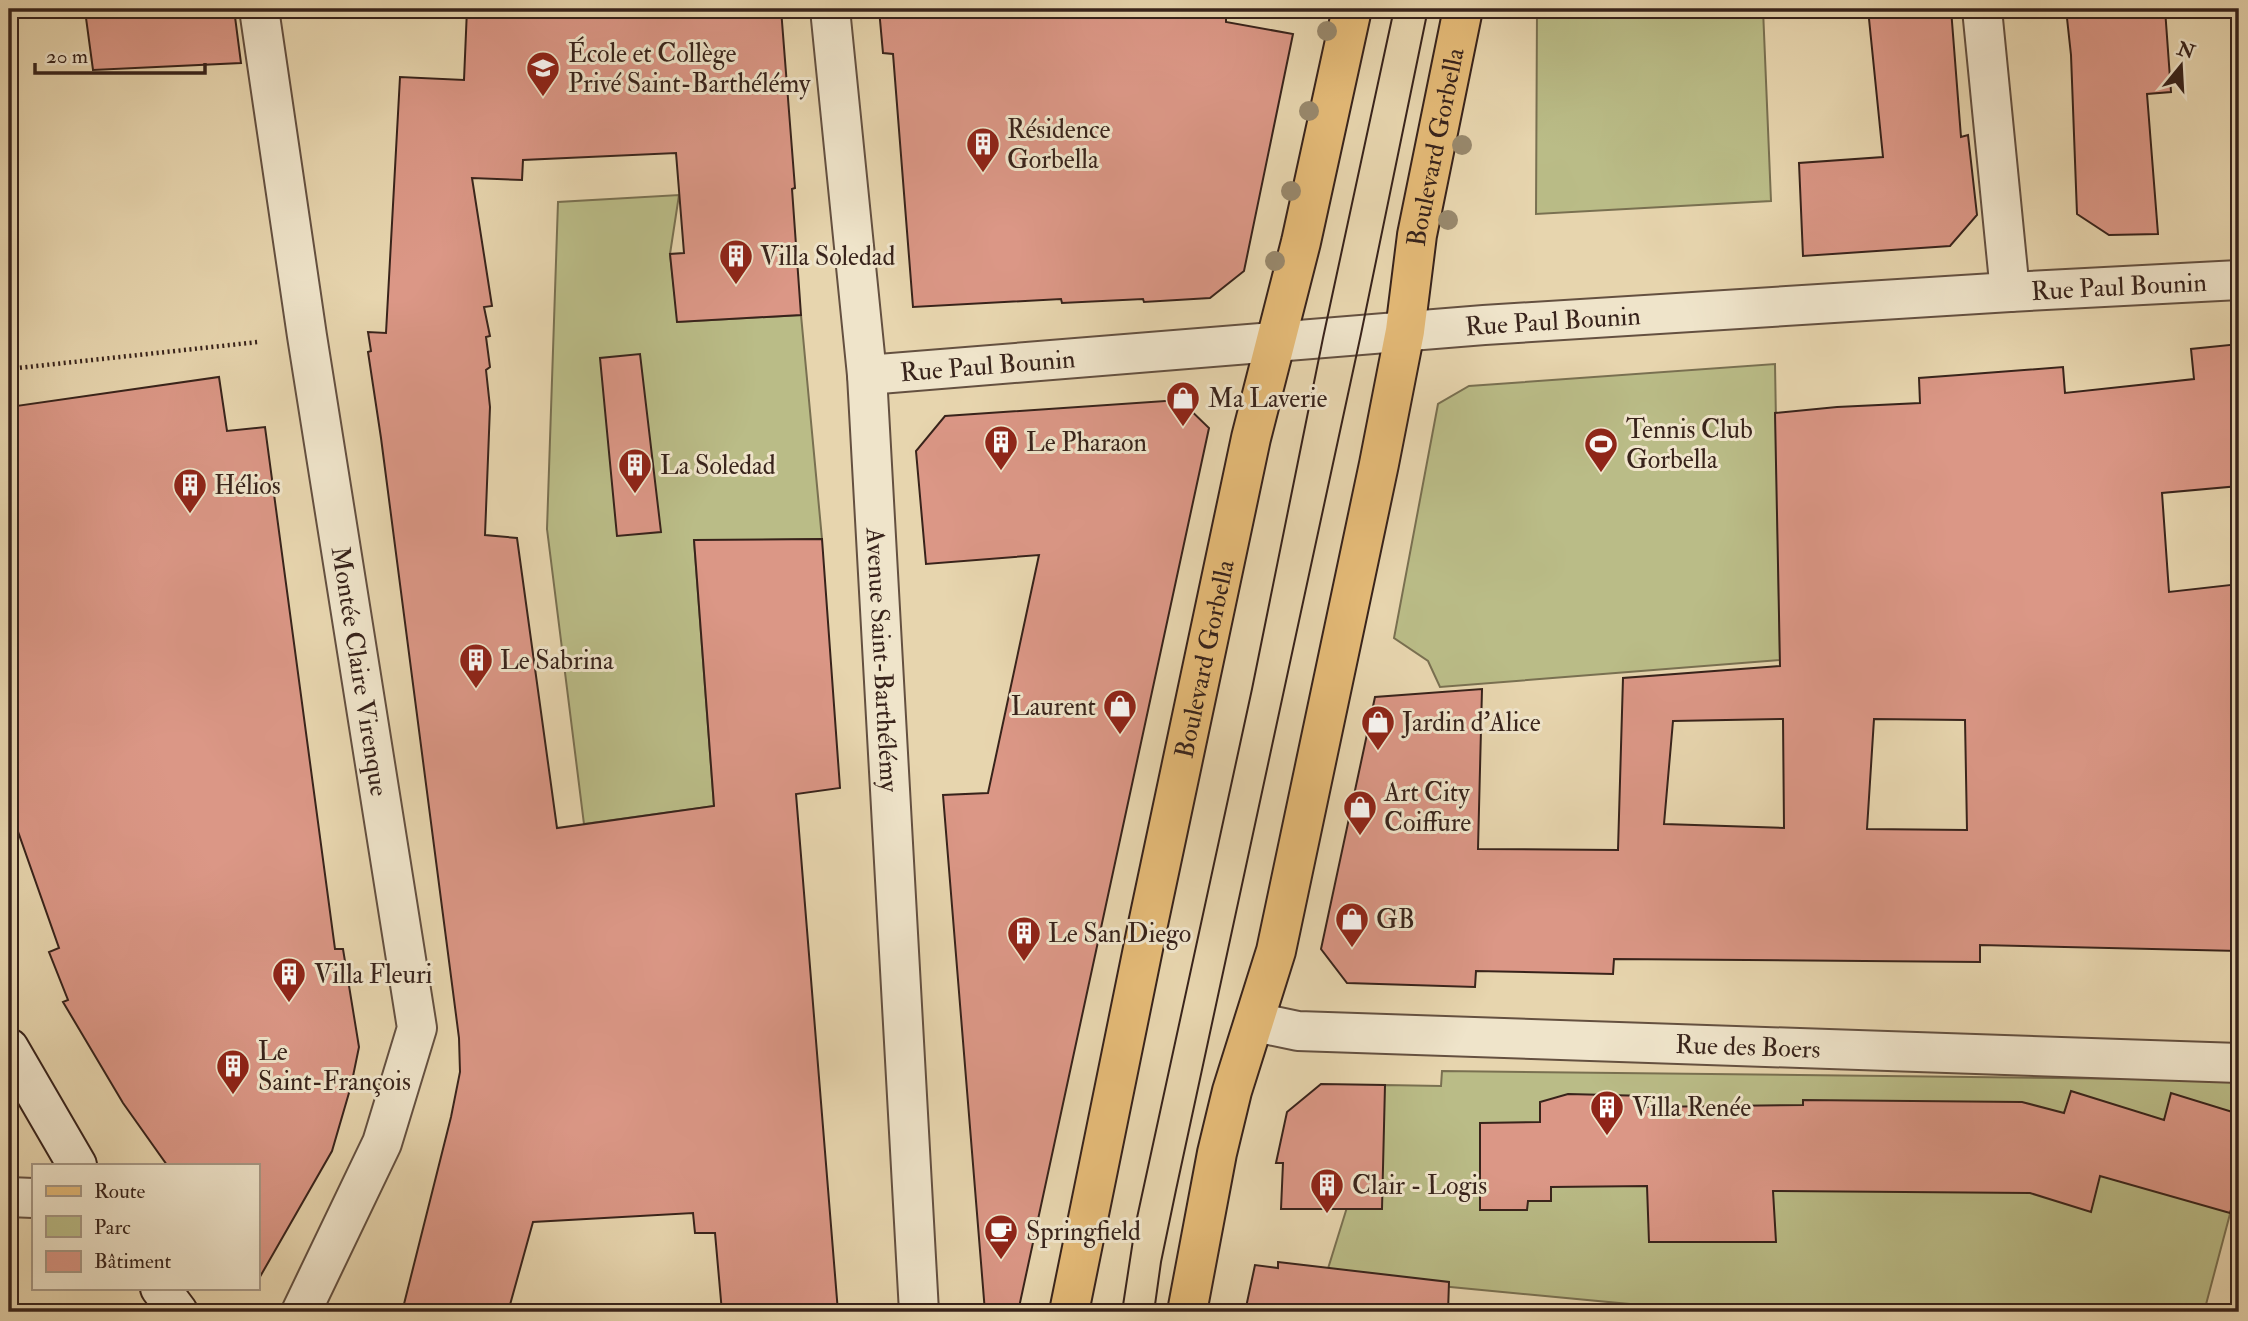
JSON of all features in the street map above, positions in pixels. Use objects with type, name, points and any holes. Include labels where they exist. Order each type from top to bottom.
[{"type":"main road","name":"Boulevard Gorbella","points":[[1069,1312],[1251,438],[1301,243],[1353,9]]},
{"type":"main road","name":"Boulevard Gorbella","points":[[1187,1312],[1217,1153],[1276,951],[1405,331],[1418,236],[1463,9]]},
{"type":"street","name":"Montée Claire Virenque","points":[[259,9],[307,336],[417,1028],[382,1143],[301,1312]]},
{"type":"street","name":"Avenue Saint-Barthélémy","points":[[830,9],[867,375],[919,1312]]},
{"type":"street","points":[[1982,9],[2010,292]]},
{"type":"street","name":"Rue Paul Bounin","points":[[867,375],[1405,331],[2239,280]]},
{"type":"street","name":"Rue des Boers","points":[[1255,1022],[1297,1031],[2239,1063]]},
{"type":"street","points":[[9,1048],[76,1164]]},
{"type":"street","points":[[9,1197],[32,1198]]},
{"type":"street","points":[[162,1290],[178,1312]]},
{"type":"path","points":[[9,369],[307,336]]},
{"type":"green space","points":[[1537,9],[1763,9],[1771,201],[1536,214]]},
{"type":"green space","points":[[679,195],[670,254],[678,322],[801,315],[822,539],[694,541],[714,806],[584,824],[547,529],[558,202]]},
{"type":"green space","name":"Tennis Club Gorbella","points":[[1775,364],[1780,660],[1440,687],[1428,661],[1394,638],[1438,404],[1469,386]]},
{"type":"green space","points":[[1442,1071],[2239,1080],[2239,1180],[2204,1312],[1649,1312],[1650,1306],[1326,1275],[1385,1085],[1441,1086]]},
{"type":"building","points":[[170,9],[234,9],[241,63],[93,70],[86,18]]},
{"type":"building","points":[[467,9],[781,9],[795,188],[792,189],[801,315],[677,322],[670,254],[684,253],[676,153],[523,160],[522,180],[472,178],[492,306],[484,307],[490,336],[486,337],[490,367],[486,370],[490,407],[485,535],[517,538],[557,828],[714,806],[694,540],[822,539],[840,788],[796,794],[838,1312],[722,1312],[715,1233],[695,1233],[693,1213],[533,1222],[508,1312],[402,1312],[451,1117],[460,1072],[459,1038],[368,352],[371,351],[368,332],[386,333],[400,77],[464,80]]},
{"type":"building","name":"Résidence Gorbella","points":[[879,9],[1226,9],[1226,22],[1293,34],[1244,271],[1210,298],[1062,303],[1061,299],[913,307],[893,54],[883,53]]},
{"type":"building","points":[[1868,9],[1951,9],[1961,137],[1968,135],[1977,215],[1950,246],[1803,256],[1799,163],[1883,157]]},
{"type":"building","points":[[2066,9],[2165,9],[2171,92],[2147,94],[2158,234],[2109,235],[2077,214],[2071,55]]},
{"type":"building","points":[[2239,344],[2239,486],[2162,493],[2169,592],[2239,584],[2239,951],[1980,945],[1980,962],[1614,959],[1613,974],[1476,971],[1475,987],[1347,983],[1321,949],[1375,697],[1482,689],[1478,849],[1618,850],[1623,678],[1780,666],[1775,413],[1920,403],[1919,378],[2063,367],[2065,393],[2194,379],[2191,349]],"holes":[[[1783,719],[1784,828],[1664,824],[1673,721]],[[1874,719],[1965,720],[1967,830],[1867,829]]]},
{"type":"building","name":"La Soledad","points":[[640,354],[661,532],[617,536],[600,358]]},
{"type":"building","points":[[219,377],[227,431],[265,427],[335,949],[343,949],[359,1047],[332,1151],[259,1279],[259,1164],[166,1164],[123,1103],[63,1002],[68,1000],[49,952],[59,948],[9,806],[9,407]]},
{"type":"building","points":[[1180,400],[1209,428],[1018,1312],[985,1312],[943,795],[988,793],[1039,555],[926,564],[916,451],[945,416]]},
{"type":"building","points":[[1321,1084],[1385,1085],[1382,1209],[1281,1209],[1283,1163],[1276,1163],[1287,1112]]},
{"type":"building","points":[[2071,1091],[2164,1120],[2171,1093],[2239,1114],[2239,1181],[2230,1213],[2100,1176],[2091,1212],[2030,1193],[1773,1191],[1776,1242],[1649,1242],[1647,1186],[1551,1187],[1551,1201],[1528,1201],[1527,1210],[1480,1210],[1480,1123],[1540,1122],[1540,1102],[1568,1094],[1647,1096],[1647,1107],[1803,1105],[1803,1100],[2022,1102],[2064,1113]]},
{"type":"building","points":[[1278,1262],[1449,1282],[1448,1312],[1245,1312],[1255,1265],[1278,1268]]},
{"type":"tram line","points":[[1122,1312],[1135,1227],[1252,689],[1323,338],[1394,9]]},
{"type":"tram line","points":[[1154,1312],[1176,1190],[1361,334],[1428,9]]},
{"type":"place","name":"École et Collège Privé Saint-Barthélémy","points":[[543,98]]},
{"type":"place","name":"Résidence Gorbella","points":[[983,174]]},
{"type":"place","name":"Villa Soledad","points":[[736,286]]},
{"type":"place","name":"Ma Laverie","points":[[1183,428]]},
{"type":"place","name":"Le Pharaon","points":[[1001,472]]},
{"type":"place","name":"Tennis Club Gorbella","points":[[1601,474]]},
{"type":"place","name":"La Soledad","points":[[635,495]]},
{"type":"place","name":"Hélios","points":[[190,515]]},
{"type":"place","name":"Le Sabrina","points":[[476,690]]},
{"type":"place","name":"Laurent","points":[[1120,736]]},
{"type":"place","name":"Jardin d'Alice","points":[[1378,752]]},
{"type":"place","name":"Art City Coiffure","points":[[1360,837]]},
{"type":"place","name":"GB","points":[[1352,949]]},
{"type":"place","name":"Le San Diego","points":[[1024,963]]},
{"type":"place","name":"Villa Fleuri","points":[[289,1004]]},
{"type":"place","name":"Le Saint-François","points":[[233,1096]]},
{"type":"place","name":"Villa Renée","points":[[1607,1137]]},
{"type":"place","name":"Clair - Logis","points":[[1327,1215]]},
{"type":"place","name":"Springfield","points":[[1001,1261]]}]
